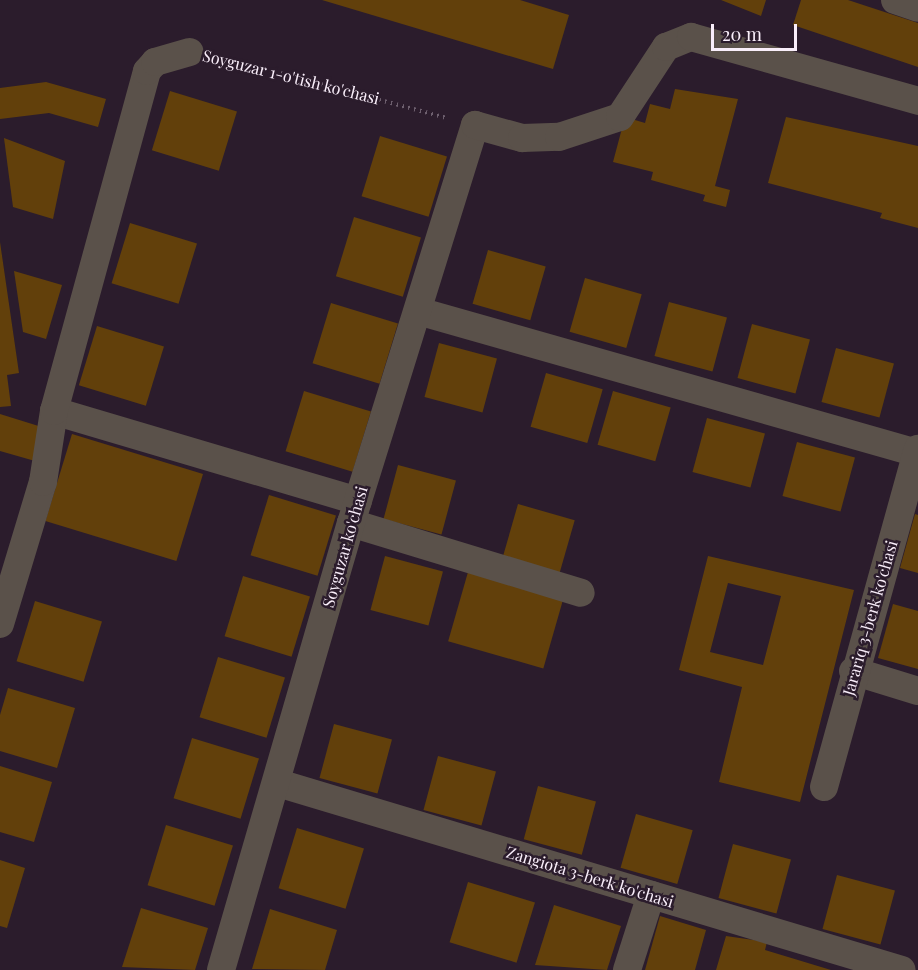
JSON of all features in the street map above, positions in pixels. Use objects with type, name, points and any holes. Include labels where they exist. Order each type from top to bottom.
[{"type":"street","points":[[895,0],[918,8]]},
{"type":"street","points":[[475,125],[522,138],[559,137],[620,117],[666,47],[691,37],[918,101]]},
{"type":"street","name":"Soyguzar 1-o'tish ko'chasi","points":[[0,624],[43,482],[54,411],[147,71],[155,62],[190,52]]},
{"type":"street","name":"Soyguzar ko'chasi","points":[[221,970],[278,783],[355,512],[475,125]]},
{"type":"street","points":[[418,311],[918,451]]},
{"type":"street","points":[[54,411],[355,512],[580,593]]},
{"type":"street","name":"Jarariq 3-berk ko'chasi","points":[[824,787],[853,671],[918,451]]},
{"type":"street","points":[[853,671],[918,691]]},
{"type":"street","name":"Zangiota 3-berk ko'chasi","points":[[278,783],[902,970]]},
{"type":"street","points":[[627,970],[651,895]]},
{"type":"path","name":"Soyguzar 1-o'tish ko'chasi","points":[[190,52],[475,125]]},
{"type":"building","points":[[322,0],[520,0],[569,15],[553,69]]},
{"type":"building","points":[[721,0],[766,0],[761,16]]},
{"type":"building","points":[[801,0],[848,0],[918,23],[918,67],[793,25]]},
{"type":"building","points":[[46,82],[106,99],[98,127],[49,113],[0,119],[0,88]]},
{"type":"building","points":[[675,89],[738,99],[715,186],[730,190],[726,207],[703,201],[705,195],[651,180],[653,172],[613,162],[625,117],[645,123],[650,104],[670,109]]},
{"type":"building","points":[[170,91],[237,111],[219,171],[152,150]]},
{"type":"building","points":[[786,117],[918,146],[918,228],[880,218],[882,213],[768,183]]},
{"type":"building","points":[[380,136],[447,156],[429,217],[362,196]]},
{"type":"building","points":[[4,138],[65,161],[53,219],[13,207]]},
{"type":"building","points":[[354,217],[421,237],[403,297],[336,276]]},
{"type":"building","points":[[130,223],[197,243],[179,304],[112,283]]},
{"type":"building","points":[[0,242],[19,373],[7,375],[11,406],[0,407]]},
{"type":"building","points":[[488,250],[546,267],[530,320],[473,304]]},
{"type":"building","points":[[14,271],[62,285],[46,339],[23,332]]},
{"type":"building","points":[[585,278],[642,294],[626,348],[570,332]]},
{"type":"building","points":[[669,302],[727,318],[712,372],[655,356]]},
{"type":"building","points":[[331,303],[398,323],[380,384],[313,363]]},
{"type":"building","points":[[752,324],[810,340],[795,394],[738,378]]},
{"type":"building","points":[[97,326],[164,346],[146,406],[79,385]]},
{"type":"building","points":[[439,343],[497,359],[482,413],[425,397]]},
{"type":"building","points":[[836,348],[894,364],[879,418],[822,402]]},
{"type":"building","points":[[546,373],[603,389],[587,443],[531,427]]},
{"type":"building","points":[[304,391],[371,411],[353,472],[286,451]]},
{"type":"building","points":[[613,391],[671,408],[655,461],[598,445]]},
{"type":"building","points":[[0,414],[45,428],[35,461],[0,451]]},
{"type":"building","points":[[707,418],[765,434],[750,488],[693,472]]},
{"type":"building","points":[[72,434],[203,474],[176,561],[45,521]]},
{"type":"building","points":[[797,442],[855,458],[840,512],[783,496]]},
{"type":"building","points":[[398,465],[456,481],[441,535],[384,519]]},
{"type":"building","points":[[269,495],[336,515],[318,576],[251,555]]},
{"type":"building","points":[[518,504],[575,520],[559,574],[503,558]]},
{"type":"building","points":[[915,514],[918,515],[918,573],[900,568]]},
{"type":"building","points":[[385,556],[443,572],[428,626],[371,610]]},
{"type":"building","points":[[708,556],[854,590],[800,802],[719,782],[742,687],[679,670]],"holes":[[[728,583],[781,596],[763,665],[710,652]]]},
{"type":"building","points":[[468,572],[563,599],[543,668],[448,641]]},
{"type":"building","points":[[243,576],[310,596],[292,657],[225,636]]},
{"type":"building","points":[[35,601],[102,621],[84,682],[17,661]]},
{"type":"building","points":[[893,604],[918,611],[918,669],[878,658]]},
{"type":"building","points":[[218,657],[285,677],[267,738],[200,717]]},
{"type":"building","points":[[8,688],[75,708],[57,768],[0,751],[0,715]]},
{"type":"building","points":[[334,724],[392,740],[377,794],[320,778]]},
{"type":"building","points":[[192,738],[259,758],[241,819],[174,798]]},
{"type":"building","points":[[438,756],[496,772],[481,826],[424,810]]},
{"type":"building","points":[[0,766],[52,782],[34,842],[0,832]]},
{"type":"building","points":[[538,786],[596,802],[582,855],[524,839]]},
{"type":"building","points":[[636,814],[693,830],[677,884],[621,868]]},
{"type":"building","points":[[166,825],[233,845],[215,906],[148,885]]},
{"type":"building","points":[[297,828],[364,848],[346,909],[279,888]]},
{"type":"building","points":[[733,844],[791,860],[776,914],[719,898]]},
{"type":"building","points":[[0,860],[25,868],[7,928],[0,926]]},
{"type":"building","points":[[837,875],[895,891],[880,945],[823,929]]},
{"type":"building","points":[[468,882],[535,902],[517,963],[450,942]]},
{"type":"building","points":[[554,905],[621,926],[607,970],[535,965]]},
{"type":"building","points":[[141,908],[208,928],[195,970],[122,967]]},
{"type":"building","points":[[270,909],[337,930],[325,970],[252,969]]},
{"type":"building","points":[[660,916],[706,930],[695,970],[645,970]]},
{"type":"building","points":[[726,936],[767,942],[765,950],[831,970],[716,970]]}]
